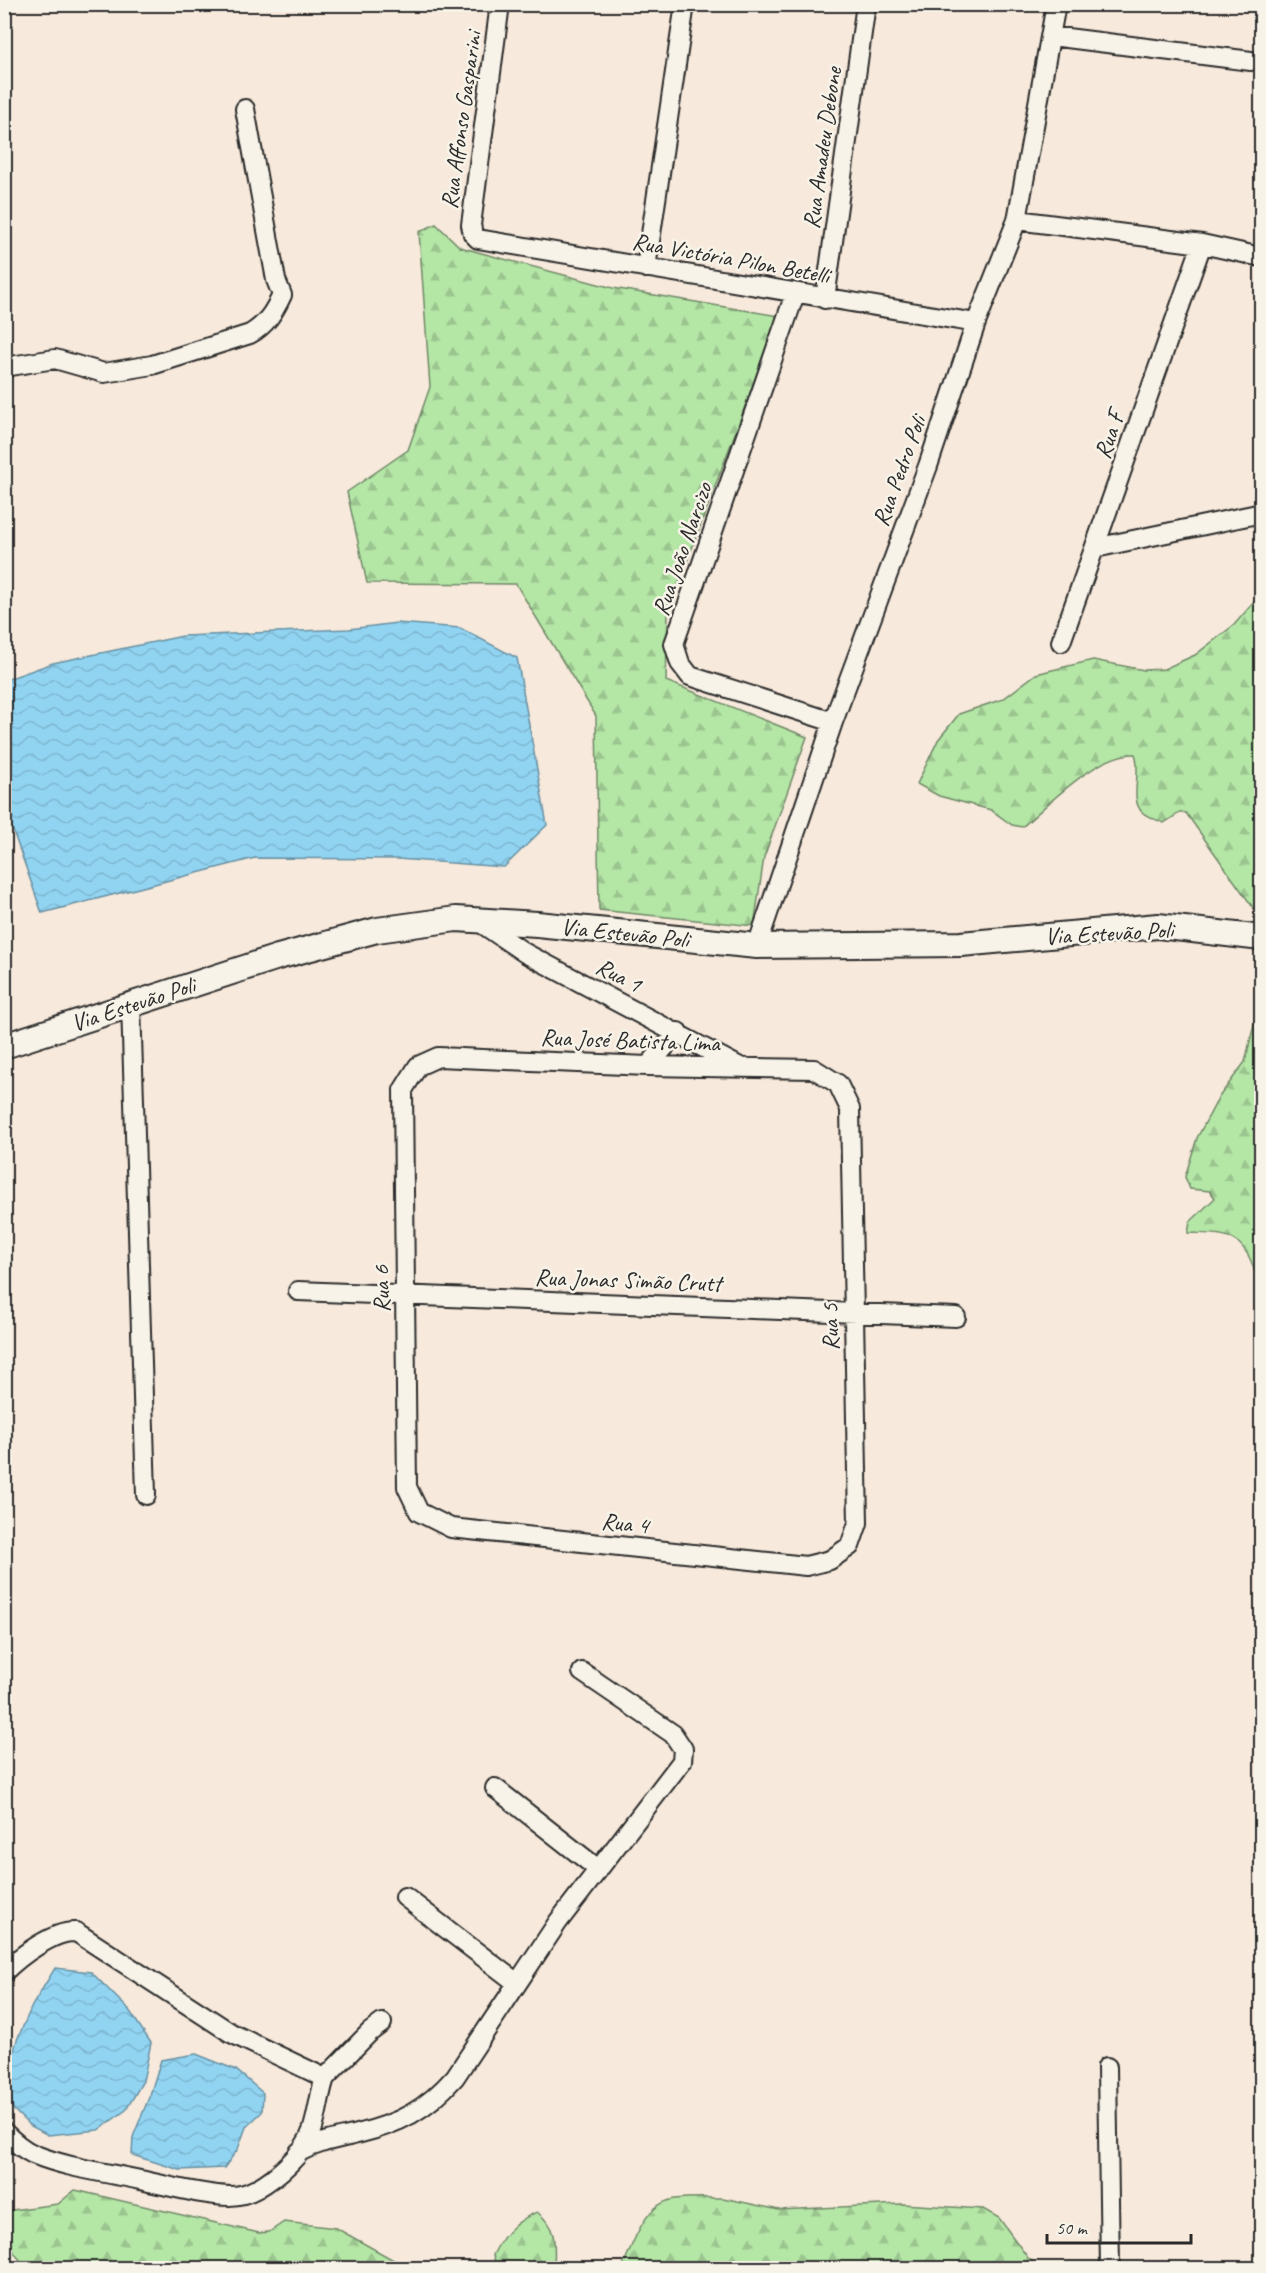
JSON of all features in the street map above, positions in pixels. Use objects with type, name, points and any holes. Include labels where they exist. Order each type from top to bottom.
[{"type":"main road","name":"Via Estevão Poli","points":[[4,1046],[278,957],[377,930],[456,919],[537,924],[757,946],[961,944],[1158,926],[1262,938]]},
{"type":"street","name":"Rua Affonso Gasparini","points":[[478,239],[473,234],[471,225],[500,4]]},
{"type":"street","points":[[646,268],[685,4]]},
{"type":"street","name":"Rua Amadeu Debone","points":[[825,299],[866,4]]},
{"type":"street","name":"Rua Pedro Poli","points":[[757,946],[833,722],[928,466],[976,323],[1017,220],[1056,4]]},
{"type":"street","points":[[1051,36],[1251,61]]},
{"type":"street","points":[[4,367],[55,359],[104,373],[152,365],[250,334],[262,327],[274,312],[282,295],[276,280],[245,109]]},
{"type":"street","points":[[1017,220],[1202,244],[1261,257]]},
{"type":"street","name":"Rua Victória Pilon Betelli","points":[[478,239],[976,323]]},
{"type":"street","name":"Rua F","points":[[1061,642],[1202,244]]},
{"type":"street","name":"Rua João Narcizo","points":[[795,294],[674,644],[680,663],[690,676],[833,722]]},
{"type":"street","points":[[1095,548],[1262,513]]},
{"type":"street","name":"Rua 1","points":[[478,921],[525,953],[741,1067]]},
{"type":"street","points":[[131,1003],[146,1495]]},
{"type":"street","points":[[648,1066],[678,1032]]},
{"type":"street","name":"Rua José Batista Lima","points":[[418,1066],[438,1057],[648,1066],[814,1069],[838,1084]]},
{"type":"street","name":"Rua 6","points":[[418,1066],[403,1090],[406,1487],[419,1512]]},
{"type":"street","name":"Rua 5","points":[[830,1560],[849,1546],[858,1523],[850,1109],[838,1084]]},
{"type":"street","name":"Rua Jonas Simão Crutt","points":[[298,1291],[956,1317]]},
{"type":"street","name":"Rua 4","points":[[419,1512],[451,1528],[806,1566],[830,1560]]},
{"type":"street","points":[[4,2132],[24,2149],[46,2158],[201,2193],[243,2195],[258,2188],[274,2176],[317,2137],[371,2130],[418,2111],[436,2098],[455,2077],[558,1922],[682,1761],[684,1755],[679,1740],[673,1734],[582,1672]]},
{"type":"street","points":[[495,1788],[598,1869]]},
{"type":"street","points":[[405,1897],[517,1983]]},
{"type":"street","points":[[4,1972],[47,1940],[60,1934],[76,1932],[231,2033],[325,2078]]},
{"type":"street","points":[[317,2137],[318,2098],[325,2078],[370,2032],[382,2024]]},
{"type":"street","points":[[1107,2067],[1110,2268]]},
{"type":"green space","points":[[436,224],[460,247],[485,254],[613,288],[779,316],[668,612],[666,681],[807,737],[764,857],[754,926],[599,910],[596,716],[516,584],[367,583],[347,492],[408,450],[430,387],[419,232]]},
{"type":"green space","points":[[1261,594],[1261,913],[1252,906],[1186,813],[1181,812],[1164,823],[1149,817],[1138,807],[1135,754],[1121,756],[1090,770],[1022,827],[1012,825],[991,810],[939,796],[917,784],[938,740],[959,714],[1003,699],[1036,674],[1093,660],[1144,670],[1164,669],[1195,655],[1234,625]]},
{"type":"green space","points":[[1261,995],[1261,1352],[1260,1307],[1256,1276],[1251,1262],[1245,1250],[1230,1237],[1188,1233],[1190,1222],[1215,1198],[1210,1191],[1190,1189],[1185,1177],[1197,1138],[1219,1097],[1245,1062]]},
{"type":"green space","points":[[75,2190],[259,2233],[269,2232],[284,2222],[336,2228],[408,2268],[28,2268],[16,2256],[6,2235],[5,2211],[58,2204]]},
{"type":"green space","points":[[723,2198],[779,2210],[902,2204],[983,2209],[999,2218],[1028,2258],[1040,2268],[622,2268],[641,2226],[655,2208],[675,2199]]},
{"type":"green space","points":[[537,2212],[544,2218],[551,2230],[554,2244],[554,2268],[497,2268],[493,2255],[501,2241],[517,2224]]},
{"type":"water","points":[[397,623],[460,628],[517,658],[547,825],[504,867],[398,859],[255,858],[42,913],[5,808],[5,680],[53,663],[183,636],[349,629]]},
{"type":"water","points":[[55,1968],[91,1972],[129,2010],[151,2043],[143,2081],[126,2110],[98,2130],[48,2135],[29,2125],[13,2109],[5,2080],[17,2040],[32,2006]]},
{"type":"water","points":[[196,2054],[236,2070],[263,2093],[262,2112],[246,2127],[238,2149],[224,2168],[180,2170],[132,2155],[133,2137],[161,2060]]}]
